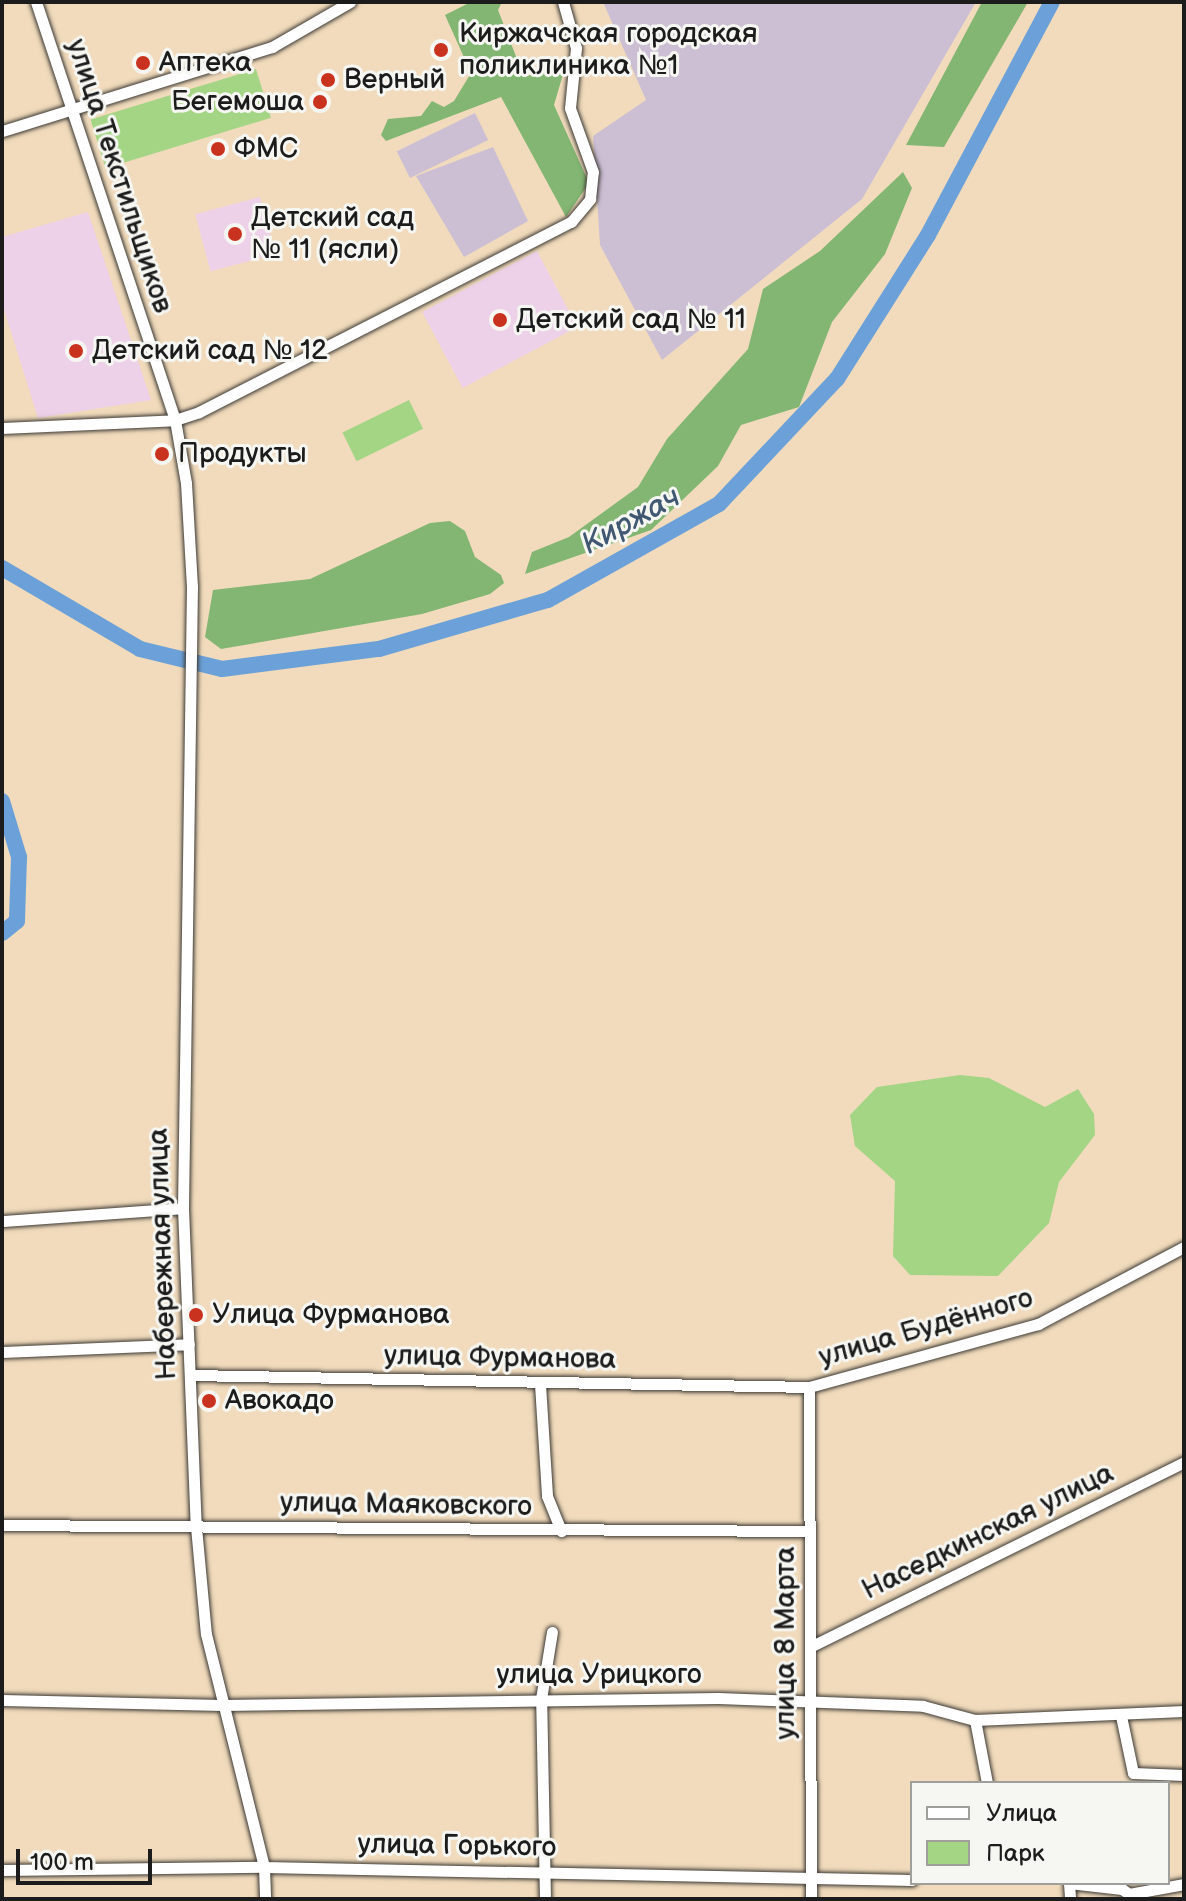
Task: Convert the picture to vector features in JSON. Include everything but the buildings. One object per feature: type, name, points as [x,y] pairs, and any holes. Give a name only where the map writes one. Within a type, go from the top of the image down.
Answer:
[{"type":"street","name":"улица Текстильщиков","points":[[36,2],[75,109],[175,420],[191,600]]},
{"type":"street","points":[[2,131],[272,47],[350,2]]},
{"type":"street","points":[[2,428],[175,420],[571,222],[590,199],[593,172],[570,108],[576,48],[563,2]]},
{"type":"street","name":"Набережная улица","points":[[191,600],[183,1208],[196,1527],[222,1705],[264,1867],[265,1899]]},
{"type":"street","points":[[2,1221],[183,1208]]},
{"type":"street","name":"улица Будённого","points":[[809,1387],[1038,1324],[1184,1247]]},
{"type":"street","points":[[2,1352],[189,1344]]},
{"type":"street","name":"улица Фурманова","points":[[191,1375],[809,1387]]},
{"type":"street","points":[[540,1384],[547,1496],[561,1531]]},
{"type":"street","name":"улица 8 Марта","points":[[809,1387],[814,1645],[810,1704],[811,1899]]},
{"type":"street","name":"Наседкинская улица","points":[[814,1645],[1184,1462]]},
{"type":"street","name":"улица Маяковского","points":[[2,1525],[810,1531]]},
{"type":"street","points":[[545,1899],[541,1699],[552,1632]]},
{"type":"street","name":"улица Урицкого","points":[[2,1700],[222,1705],[541,1699],[923,1706],[975,1720],[1184,1711]]},
{"type":"street","points":[[1121,1716],[1133,1773],[1184,1775]]},
{"type":"street","points":[[975,1720],[987,1781]]},
{"type":"street","name":"улица Горького","points":[[2,1870],[264,1867],[910,1880]]},
{"type":"street","points":[[1079,1885],[1132,1896],[1184,1884]]},
{"type":"shaded area","points":[[603,2],[976,2],[862,199],[662,360],[600,245],[593,136],[646,100]]},
{"type":"shaded area","points":[[475,113],[488,140],[410,178],[397,151]]},
{"type":"shaded area","points":[[493,147],[528,221],[464,257],[416,176]]},
{"type":"shaded area","name":"Детский сад № 11 (ясли)","points":[[260,197],[275,254],[211,271],[195,214]]},
{"type":"shaded area","name":"Детский сад № 12","points":[[88,212],[151,400],[38,418],[2,303],[2,237]]},
{"type":"shaded area","name":"Детский сад № 11","points":[[537,251],[577,327],[463,388],[422,312]]},
{"type":"green space","points":[[471,2],[502,2],[498,10],[524,77],[566,64],[554,105],[589,183],[566,217],[501,97],[386,141],[381,135],[388,119],[421,116],[432,101],[444,107],[454,101],[471,73],[445,15]]},
{"type":"green space","points":[[982,2],[1028,2],[944,147],[906,145]]},
{"type":"green space","points":[[256,69],[271,118],[105,168],[91,120]]},
{"type":"green space","points":[[903,172],[912,188],[885,254],[832,322],[799,407],[741,425],[718,466],[651,530],[525,574],[532,552],[569,537],[638,487],[667,439],[748,349],[763,289],[820,251]]},
{"type":"green space","points":[[409,400],[423,429],[357,461],[342,432]]},
{"type":"green space","points":[[450,521],[465,531],[475,557],[501,575],[504,583],[490,594],[422,614],[221,649],[205,637],[213,590],[310,579],[430,523]]},
{"type":"green space","points":[[960,1075],[989,1078],[1045,1107],[1078,1089],[1094,1114],[1095,1135],[1059,1182],[1049,1223],[998,1276],[910,1275],[893,1256],[895,1181],[855,1146],[850,1115],[877,1087]]},
{"type":"waterway","name":"Киржач","points":[[2,568],[140,649],[222,669],[379,649],[548,600],[719,504],[837,379],[928,235],[1052,2]]},
{"type":"waterway","name":"Киржач","points":[[2,801],[19,857],[17,921],[2,933]]},
{"type":"place","name":"Киржачская городская поликлиника №1","points":[[441,50]]},
{"type":"place","name":"Аптека","points":[[143,63]]},
{"type":"place","name":"Верный","points":[[328,80]]},
{"type":"place","name":"Бегемоша","points":[[320,102]]},
{"type":"place","name":"ФМС","points":[[218,149]]},
{"type":"place","name":"Детский сад № 11 (ясли)","points":[[235,234]]},
{"type":"place","name":"Детский сад № 11","points":[[500,320]]},
{"type":"place","name":"Детский сад № 12","points":[[76,351]]},
{"type":"place","name":"Продукты","points":[[162,454]]},
{"type":"place","name":"Улица Фурманова","points":[[196,1315]]},
{"type":"place","name":"Авокадо","points":[[209,1401]]}]
